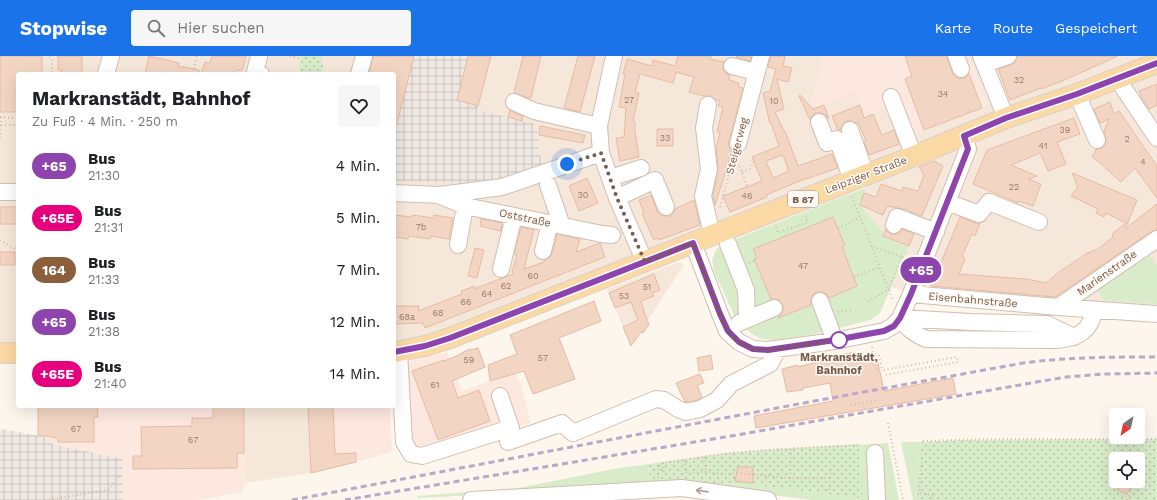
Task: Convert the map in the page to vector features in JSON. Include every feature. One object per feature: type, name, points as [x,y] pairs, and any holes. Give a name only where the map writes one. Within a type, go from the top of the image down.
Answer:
[{"type":"main road","name":"Leipziger Straße","points":[[396,351],[425,346],[450,338],[693,243],[720,240],[855,179],[1006,118],[1077,94],[1157,63]]},
{"type":"main road","points":[[0,353],[16,353]]},
{"type":"street","points":[[107,72],[111,56]]},
{"type":"street","points":[[255,72],[259,56]]},
{"type":"street","points":[[360,72],[364,56]]},
{"type":"street","points":[[614,56],[599,126],[601,153],[617,198],[645,262]]},
{"type":"street","name":"Steigerweg","points":[[738,144],[760,56]]},
{"type":"street","points":[[1006,118],[983,60],[1008,56]]},
{"type":"street","points":[[732,66],[756,72]]},
{"type":"street","points":[[1118,78],[1157,138]]},
{"type":"street","points":[[1077,94],[1097,140]]},
{"type":"street","points":[[891,97],[914,156]]},
{"type":"street","points":[[514,102],[534,111],[599,126]]},
{"type":"street","points":[[708,105],[704,128],[709,169],[703,196],[720,240],[746,290],[747,319]]},
{"type":"street","points":[[819,122],[827,143],[837,139],[855,179]]},
{"type":"street","points":[[850,130],[855,179]]},
{"type":"street","name":"Eisenbahnstraße","points":[[964,136],[968,149],[911,294],[1157,314]]},
{"type":"street","name":"Oststraße","points":[[396,193],[440,195],[502,187],[601,153]]},
{"type":"street","points":[[610,178],[641,168]]},
{"type":"street","points":[[617,198],[656,180],[666,207]]},
{"type":"street","points":[[543,251],[556,225],[548,186]]},
{"type":"street","points":[[0,192],[16,192]]},
{"type":"street","name":"Oststraße","points":[[440,195],[465,206],[612,235]]},
{"type":"street","points":[[947,202],[979,214],[989,202],[1039,222]]},
{"type":"street","points":[[458,245],[465,206]]},
{"type":"street","points":[[501,269],[514,216]]},
{"type":"street","points":[[894,225],[897,218],[936,232]]},
{"type":"street","name":"Marienstraße","points":[[1058,307],[1157,238]]},
{"type":"street","points":[[693,243],[728,331],[739,342],[753,349],[778,349],[869,335],[884,331],[894,326],[900,318],[911,294]]},
{"type":"street","points":[[820,301],[835,340]]},
{"type":"street","points":[[728,331],[742,321],[774,308]]},
{"type":"street","points":[[900,318],[964,322],[1046,324],[1074,337],[1085,330],[1090,324],[1093,318],[1094,310]]},
{"type":"street","points":[[508,442],[562,423],[573,433],[656,399],[664,400],[686,412],[700,409],[716,400],[731,384],[770,364],[778,349]]},
{"type":"street","points":[[396,351],[404,442],[412,454],[422,456],[511,428],[500,396]]},
{"type":"street","points":[[875,453],[877,500]]},
{"type":"street","points":[[471,500],[631,495],[656,489],[682,488],[735,498],[768,500]]},
{"type":"path","points":[[50,56],[52,60],[52,72]]},
{"type":"path","points":[[194,69],[197,56]]},
{"type":"path","points":[[290,56],[301,59]]},
{"type":"path","points":[[0,138],[1,118],[16,118]]},
{"type":"path","points":[[0,125],[16,125]]},
{"type":"path","name":"Steigerweg","points":[[718,213],[738,144]]},
{"type":"path","points":[[733,161],[740,166],[747,186]]},
{"type":"path","points":[[742,172],[750,169],[754,161]]},
{"type":"path","points":[[855,179],[860,217],[900,318]]},
{"type":"path","points":[[776,228],[778,233],[808,222],[806,216]]},
{"type":"path","points":[[838,228],[860,217]]},
{"type":"path","points":[[792,228],[794,233]]},
{"type":"path","points":[[0,240],[16,250]]},
{"type":"path","points":[[871,246],[912,260]]},
{"type":"path","points":[[868,301],[888,290],[902,257]]},
{"type":"path","points":[[854,277],[879,266]]},
{"type":"path","points":[[869,335],[877,372]]},
{"type":"path","points":[[873,353],[879,356],[882,369],[884,370],[957,357],[958,362],[885,375]]},
{"type":"path","points":[[851,405],[879,400]]},
{"type":"path","points":[[888,423],[903,500]]},
{"type":"path","points":[[923,442],[978,439],[1157,439]]},
{"type":"path","points":[[656,489],[660,465],[663,463],[728,453],[860,444]]},
{"type":"path","points":[[790,482],[791,448]]},
{"type":"path","points":[[704,457],[706,472]]},
{"type":"path","points":[[922,458],[919,492],[933,495],[932,500]]},
{"type":"path","points":[[684,460],[686,473],[737,473],[790,478],[830,478]]},
{"type":"path","points":[[663,463],[664,475]]},
{"type":"path","points":[[829,490],[831,468]]},
{"type":"path","points":[[45,500],[108,490],[120,475]]},
{"type":"path","points":[[1127,500],[1130,494]]},
{"type":"shaded area","points":[[0,56],[1157,56],[1157,322],[929,301],[892,287],[909,247],[883,236],[884,234],[860,205],[866,188],[861,178],[449,329],[420,338],[396,342],[396,72],[16,72],[16,345],[0,345]]},
{"type":"shaded area","points":[[372,56],[491,56],[477,110],[534,124],[539,135],[538,152],[544,166],[499,179],[460,183],[396,181],[396,72],[368,72]]},
{"type":"shaded area","points":[[823,56],[969,56],[987,102],[982,108],[908,138],[895,105],[864,118],[855,92],[813,109],[810,108]]},
{"type":"shaded area","points":[[679,262],[684,265],[631,346],[607,289]]},
{"type":"shaded area","points":[[447,352],[462,391],[515,372],[522,387],[531,423],[412,465],[407,371],[408,364],[411,361]]},
{"type":"shaded area","points":[[46,408],[244,408],[246,483],[242,492],[199,500],[123,500],[122,458],[52,444],[47,437]]},
{"type":"shaded area","points":[[244,408],[308,408],[311,473],[246,483]]},
{"type":"shaded area","points":[[309,408],[390,408],[392,452],[311,473]]},
{"type":"shaded area","points":[[0,429],[47,437],[52,444],[122,458],[123,500],[0,500]]},
{"type":"green space","points":[[301,56],[321,56],[323,65],[321,72],[301,72],[299,68]]},
{"type":"green space","points":[[866,188],[860,205],[884,234],[883,236],[909,247],[880,313],[870,320],[816,334],[773,340],[762,339],[752,334],[734,315],[714,271],[712,260],[717,248],[721,245]]},
{"type":"green space","points":[[1150,255],[1157,265],[1157,304],[1104,300],[1097,291]]},
{"type":"green space","points":[[1109,439],[1109,444],[1145,444],[1145,439],[1157,439],[1157,500],[916,500],[921,442],[960,440]]},
{"type":"green space","points":[[901,442],[921,442],[916,500],[913,500]]},
{"type":"green space","points":[[888,443],[899,500],[812,500],[682,484],[758,485],[861,499],[860,445]]},
{"type":"green space","points":[[860,444],[862,499],[758,485],[682,484],[651,486],[649,464],[728,453]]},
{"type":"green space","points":[[649,464],[651,486],[418,498],[417,496],[518,488],[619,468]]},
{"type":"building","points":[[0,56],[42,56],[42,72],[16,72],[16,112],[0,112]]},
{"type":"building","points":[[58,56],[82,56],[82,72],[62,72],[61,70],[58,70]]},
{"type":"building","points":[[149,56],[179,63],[178,66],[199,70],[199,72],[145,72]]},
{"type":"building","points":[[212,56],[246,56],[242,71],[202,72],[205,62],[210,63]]},
{"type":"building","points":[[373,56],[414,56],[397,123],[396,72],[369,72]]},
{"type":"building","points":[[468,56],[491,56],[478,106],[457,100]]},
{"type":"building","points":[[523,56],[541,56],[531,98],[514,93]]},
{"type":"building","points":[[578,56],[595,56],[580,112],[564,108]]},
{"type":"building","points":[[678,56],[711,56],[710,59],[724,62],[723,69],[730,75],[729,80],[739,83],[738,87],[743,88],[729,142],[729,147],[732,151],[715,205],[713,196],[718,168],[716,148],[720,133],[717,132],[723,107],[718,106],[720,101],[710,96],[689,92],[694,77],[676,72],[673,83],[640,74],[635,92],[639,93],[633,121],[635,122],[639,157],[620,161],[616,138],[624,137],[626,108],[619,107],[625,74],[623,74],[627,59],[652,66],[653,60],[675,66]]},
{"type":"building","points":[[751,56],[750,61],[736,57]]},
{"type":"building","points":[[771,56],[785,56],[783,66],[792,68],[788,82],[777,79],[784,109],[775,112],[785,131],[798,166],[832,154],[838,168],[797,182],[766,195],[767,197],[730,212],[723,196],[762,181],[752,157],[779,146],[771,123],[770,124],[763,93],[770,91],[776,69],[768,67]],"holes":[[[783,155],[789,171],[773,178],[766,161]]]},
{"type":"building","points":[[905,56],[947,56],[955,77],[964,78],[969,74],[982,108],[924,130],[905,79],[912,76]]},
{"type":"building","points":[[1017,56],[1118,56],[1062,81],[1010,100],[998,69],[1011,65],[1015,62]]},
{"type":"building","points":[[1157,84],[1157,105],[1149,109],[1139,91]]},
{"type":"building","points":[[800,95],[813,109],[824,105],[829,119],[825,114],[815,113],[810,120],[799,96]]},
{"type":"building","points":[[1110,102],[1114,114],[1119,111],[1157,166],[1157,198],[1135,168],[1121,182],[1092,156],[1096,149],[1101,149],[1105,145],[1106,141],[1104,132],[1109,119],[1100,123],[1094,109]]},
{"type":"building","points":[[860,105],[864,118],[873,114],[882,135],[894,130],[899,144],[869,155],[864,142],[866,141],[858,122],[846,121],[841,129],[838,130],[832,116]]},
{"type":"building","points":[[510,110],[523,117],[522,121],[508,117]]},
{"type":"building","points":[[1074,118],[1080,134],[1057,142],[1066,164],[1048,171],[1040,153],[1011,165],[1037,176],[1028,179],[1041,184],[1033,206],[1019,201],[1018,203],[973,184],[987,150]]},
{"type":"building","points":[[540,126],[585,135],[583,143],[539,135]]},
{"type":"building","points":[[657,129],[673,129],[673,146],[657,146]]},
{"type":"building","points":[[934,161],[943,166],[922,216],[909,210],[887,206],[883,215],[860,205],[864,193],[876,197],[881,184],[902,191],[903,187],[918,191],[924,175],[919,167]]},
{"type":"building","points":[[1072,173],[1137,200],[1125,229],[1157,204],[1157,230],[1152,231],[1055,297],[931,286],[960,217],[980,223],[975,236],[972,234],[962,256],[965,258],[959,274],[1026,279],[1046,283],[1059,272],[1089,252],[1088,254],[1093,250],[1097,250],[1113,237],[1112,234],[1126,223],[1106,213],[1104,217],[1096,213],[1098,209],[1071,196],[1078,187]]},
{"type":"building","points":[[587,178],[598,203],[579,211],[569,186]]},
{"type":"building","points":[[651,195],[657,211],[661,215],[665,216],[670,216],[675,209],[694,200],[700,225],[659,240],[658,238],[654,240],[642,214],[644,213],[639,200]]},
{"type":"building","points":[[0,207],[16,207],[16,224],[0,224]]},
{"type":"building","points":[[396,215],[412,217],[412,215],[434,218],[434,215],[453,218],[449,239],[431,236],[430,239],[409,236],[408,239],[396,237]]},
{"type":"building","points":[[833,217],[845,246],[842,247],[857,286],[829,298],[822,292],[816,292],[811,299],[811,305],[778,318],[783,310],[783,305],[779,300],[771,299],[754,259],[757,258],[753,249]]},
{"type":"building","points":[[481,219],[502,223],[501,231],[480,226]]},
{"type":"building","points":[[521,227],[534,230],[524,269],[544,262],[544,260],[550,257],[557,234],[580,239],[576,252],[600,243],[605,257],[425,328],[423,323],[396,324],[396,306],[419,306],[418,311],[462,294],[461,291],[475,286],[474,289],[513,274],[512,272],[517,255],[514,254]]},
{"type":"building","points":[[886,229],[891,234],[900,233],[902,229],[914,234],[909,246],[883,236]]},
{"type":"building","points":[[475,248],[484,250],[477,278],[468,276]]},
{"type":"building","points":[[0,252],[15,252],[15,265],[0,265]]},
{"type":"building","points":[[654,274],[660,290],[652,293],[654,296],[641,301],[649,324],[631,346],[623,327],[638,320],[631,302],[615,308],[609,293]]},
{"type":"building","points":[[594,301],[601,321],[559,338],[575,379],[533,394],[524,371],[490,381],[488,365],[517,354],[510,335]]},
{"type":"building","points":[[478,348],[485,367],[452,381],[458,398],[479,390],[490,421],[438,440],[412,371],[444,361],[470,349]]},
{"type":"building","points":[[855,352],[856,362],[877,358],[884,391],[953,378],[956,394],[756,428],[754,416],[833,401],[830,383],[803,388],[803,390],[787,392],[782,369],[798,365],[798,367],[817,362],[816,360]]},
{"type":"building","points":[[711,355],[713,369],[699,371],[697,358]]},
{"type":"building","points":[[700,374],[704,383],[697,385],[702,397],[697,400],[685,402],[676,383]]},
{"type":"building","points":[[38,408],[97,408],[98,417],[94,417],[94,442],[58,442],[58,438],[38,435]]},
{"type":"building","points":[[213,408],[244,408],[244,453],[237,453],[237,468],[133,469],[133,456],[142,456],[141,427],[192,426],[192,418],[213,418]]},
{"type":"building","points":[[308,408],[333,408],[335,454],[356,453],[356,462],[311,473]]},
{"type":"building","points":[[738,466],[753,467],[753,483],[735,481]]},
{"type":"building","points":[[1118,488],[1131,488],[1126,495]]},
{"type":"railway","points":[[292,500],[1023,363],[1073,358],[1157,357]]},
{"type":"railway","points":[[345,500],[731,436],[1066,377],[1105,374],[1157,373]]},
{"type":"bus line","name":"+65","points":[[396,352],[425,346],[450,338],[693,243],[728,331],[739,342],[753,349],[768,350],[869,335],[884,331],[894,326],[900,318],[911,294],[968,149],[964,136],[1006,118],[1077,94],[1157,63]]},
{"type":"place","name":"Markranstädt, Bahnhof","points":[[839,340]]},
{"type":"route","points":[[567,164],[601,153],[617,198],[645,262],[693,243],[724,323],[728,331],[739,342],[753,349],[768,350],[839,340]]}]
